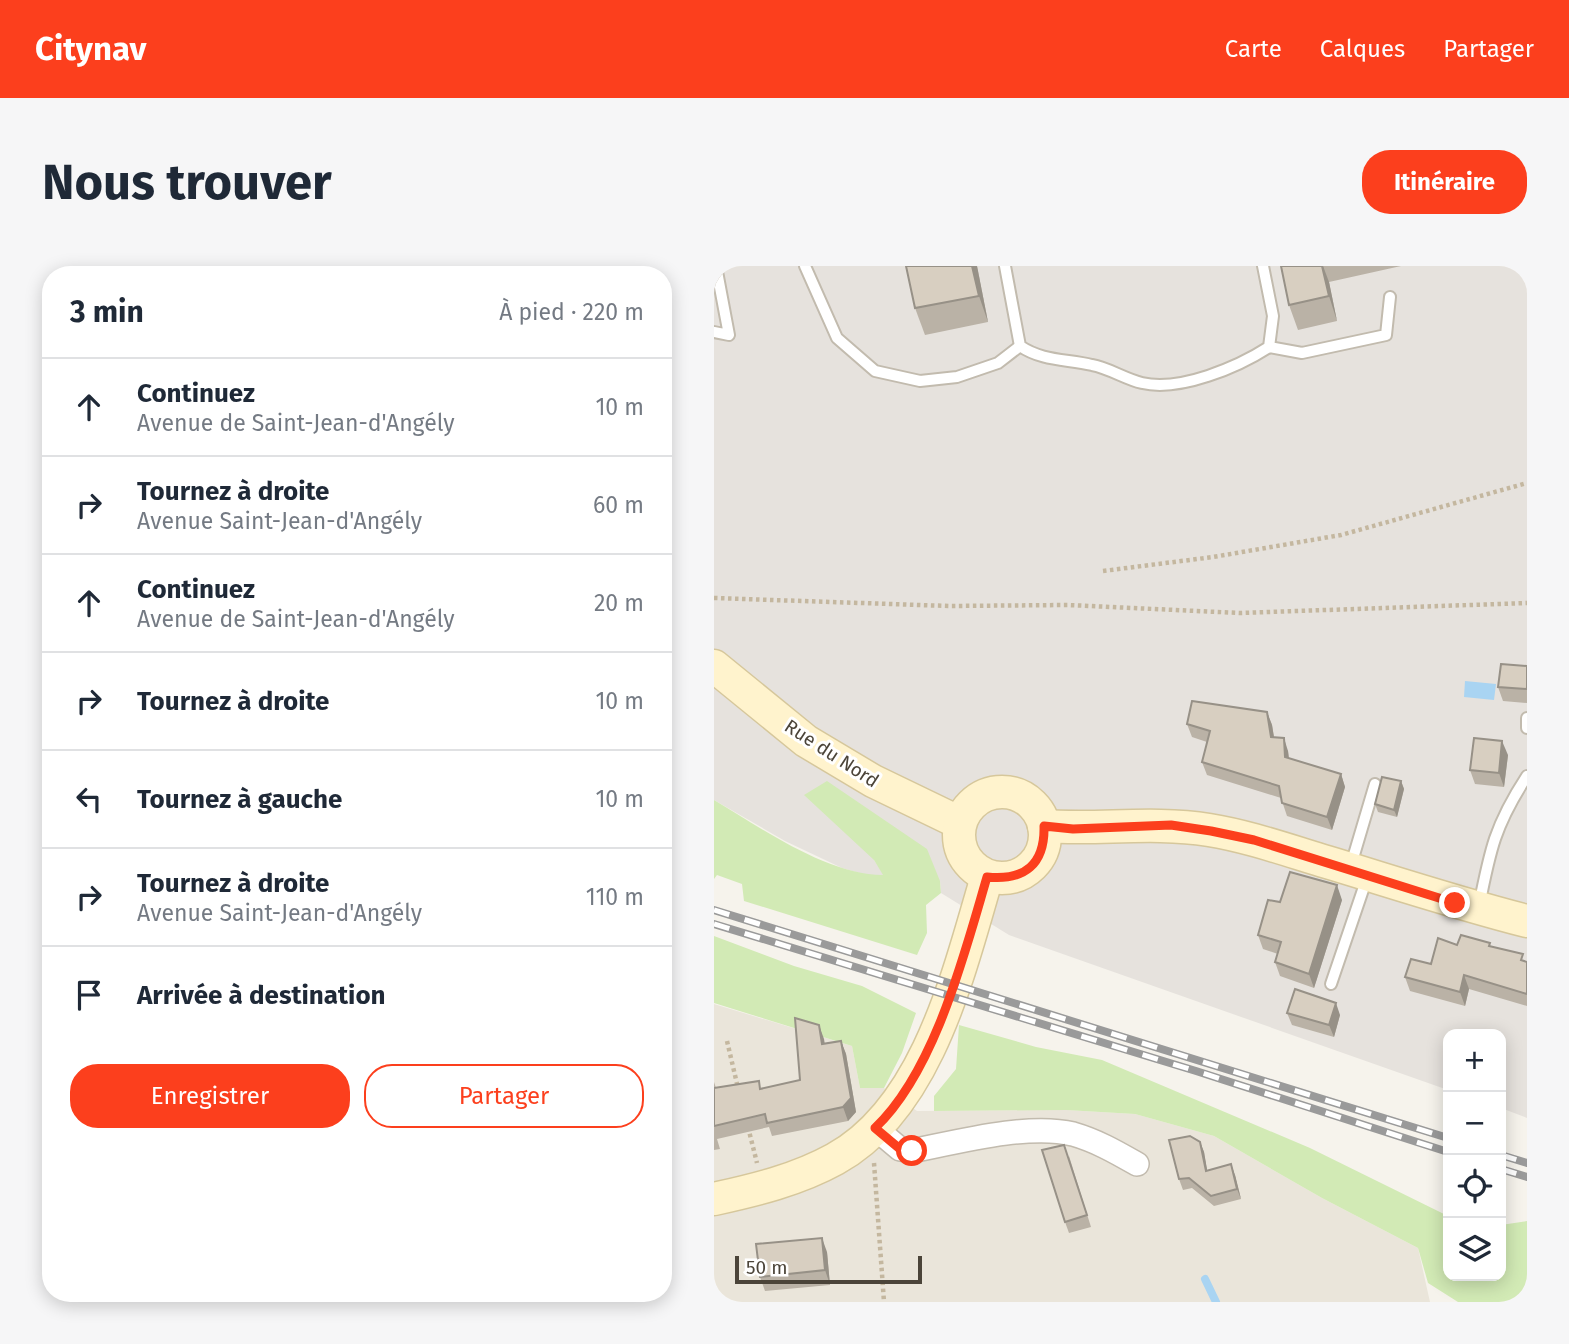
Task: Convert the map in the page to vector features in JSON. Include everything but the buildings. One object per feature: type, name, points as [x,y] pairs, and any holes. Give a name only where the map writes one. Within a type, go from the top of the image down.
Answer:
[{"type":"main road","name":"Rue du Nord","points":[[714,666],[806,741],[873,781],[960,823]]},
{"type":"main road","points":[[995,793],[1011,793],[1026,800],[1037,811],[1044,826],[1044,844],[1037,861],[1023,873],[1006,879],[987,877],[973,868],[963,855],[959,839],[960,823],[967,809],[979,798],[995,793]]},
{"type":"main road","points":[[1044,826],[1073,829],[1171,825],[1254,840],[1527,922]]},
{"type":"main road","points":[[714,1199],[763,1187],[836,1158],[869,1134],[911,1083],[939,1020],[967,944],[987,877]]},
{"type":"street","points":[[869,1134],[900,1149],[912,1151],[996,1134],[1071,1134],[1102,1144],[1137,1164]]},
{"type":"lane","points":[[714,332],[729,335],[716,266]]},
{"type":"lane","points":[[805,266],[837,338],[874,371],[920,381],[957,377],[999,363],[1020,346]]},
{"type":"lane","points":[[1005,266],[1020,346],[1035,356],[1094,365],[1146,384],[1192,381],[1244,363],[1269,347],[1302,352],[1386,335],[1390,297]]},
{"type":"lane","points":[[1263,266],[1273,316],[1269,347]]},
{"type":"lane","points":[[1527,718],[1527,728]]},
{"type":"lane","points":[[1478,909],[1493,839],[1506,808],[1527,776]]},
{"type":"lane","points":[[1331,984],[1359,872],[1375,784]]},
{"type":"path","points":[[1103,571],[1213,557],[1341,535],[1527,483]]},
{"type":"path","points":[[714,598],[949,606],[1068,605],[1240,613],[1527,603]]},
{"type":"path","points":[[727,1041],[740,1094]]},
{"type":"path","points":[[747,1121],[763,1187]]},
{"type":"path","points":[[869,1134],[875,1168],[884,1302]]},
{"type":"shaded area","points":[[714,266],[1527,266],[1527,1118],[1506,1110],[1506,1029],[1443,1029],[1443,1088],[1009,935],[941,893],[940,881],[874,860],[884,875],[866,875],[842,868],[785,841],[714,800]]},
{"type":"shaded area","points":[[714,1004],[852,1046],[860,1088],[884,1088],[917,1111],[1066,1110],[1135,1114],[1214,1136],[1322,1198],[1418,1248],[1430,1302],[714,1302]]},
{"type":"green space","points":[[827,781],[927,849],[940,881],[941,893],[926,905],[927,933],[917,955],[744,901],[742,884],[717,875],[714,879],[714,800],[817,859],[862,873],[883,875],[874,860],[804,795]]},
{"type":"green space","points":[[714,936],[794,966],[862,986],[916,1013],[902,1053],[884,1088],[860,1088],[852,1046],[714,1003]]},
{"type":"green space","points":[[959,1025],[1036,1047],[1102,1060],[1310,1148],[1443,1214],[1443,1281],[1506,1281],[1506,1224],[1527,1221],[1527,1302],[1458,1302],[1428,1283],[1418,1248],[1322,1198],[1214,1136],[1135,1114],[1066,1110],[934,1111],[934,1096],[956,1069]]},
{"type":"water","points":[[1465,681],[1496,684],[1494,700],[1464,697]]},
{"type":"waterway","points":[[1205,1279],[1216,1302]]},
{"type":"railway","points":[[714,910],[1443,1136]]},
{"type":"railway","points":[[714,924],[1196,1071],[1443,1150]]},
{"type":"railway","points":[[1506,1157],[1527,1163]]},
{"type":"railway","points":[[1506,1171],[1527,1177]]},
{"type":"route","points":[[912,1151],[900,1149],[887,1141],[875,1128],[886,1118],[911,1083],[928,1050],[967,944],[987,877],[1006,879],[1023,873],[1037,861],[1044,844],[1044,826],[1087,829],[1171,825],[1211,831],[1254,840],[1455,903]]}]
